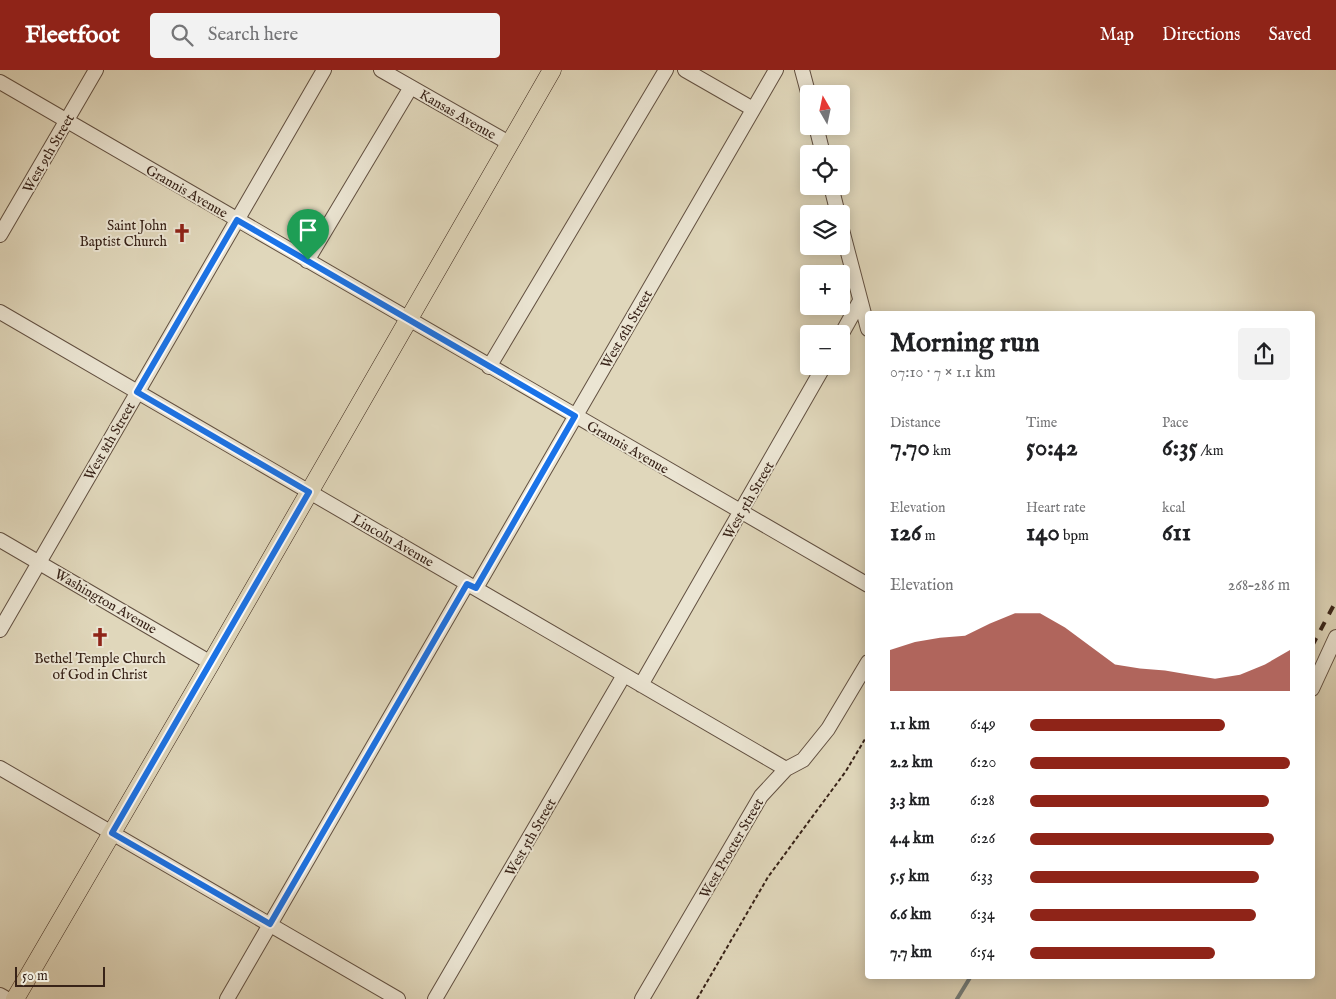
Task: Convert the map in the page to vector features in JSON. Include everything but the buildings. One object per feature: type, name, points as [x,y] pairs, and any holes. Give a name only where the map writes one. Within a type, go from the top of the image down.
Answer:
[{"type":"main road","points":[[15,999],[211,663],[407,319],[552,70]]},
{"type":"street","name":"West 9th Street","points":[[0,235],[96,70]]},
{"type":"street","name":"West 8th Street","points":[[0,630],[324,70]]},
{"type":"street","name":"Kansas Avenue","points":[[381,70],[509,144]]},
{"type":"street","points":[[489,367],[666,70]]},
{"type":"street","points":[[685,70],[753,109]]},
{"type":"street","name":"West 6th Street","points":[[226,999],[471,586],[575,416],[776,70]]},
{"type":"street","points":[[802,70],[806,85]]},
{"type":"street","name":"Grannis Avenue","points":[[0,82],[865,583]]},
{"type":"street","points":[[308,260],[411,87]]},
{"type":"street","points":[[848,255],[865,318]]},
{"type":"street","points":[[847,325],[860,301]]},
{"type":"street","name":"Lincoln Avenue","points":[[0,312],[786,769]]},
{"type":"street","name":"West 5th Street","points":[[641,685],[819,375]]},
{"type":"street","name":"Washington Avenue","points":[[0,540],[211,663]]},
{"type":"street","points":[[1315,682],[1336,637]]},
{"type":"street","name":"West Procter Street","points":[[642,999],[761,796],[786,769],[804,760],[828,729],[865,667]]},
{"type":"street","name":"West 5th Street","points":[[435,999],[624,675]]},
{"type":"street","points":[[0,768],[398,999]]},
{"type":"street","points":[[0,995],[8,999]]},
{"type":"path","points":[[697,999],[768,877],[846,771],[865,739]]},
{"type":"waterway","points":[[957,999],[969,979]]},
{"type":"railway","points":[[1315,640],[1336,601]]},
{"type":"place","name":"Saint John Baptist Church","points":[[182,233]]},
{"type":"place","name":"Bethel Temple Church of God in Christ","points":[[100,637]]},
{"type":"route","points":[[237,220],[308,260],[575,416],[476,588],[467,584],[270,924],[112,833],[309,492],[137,392],[237,220]]}]
